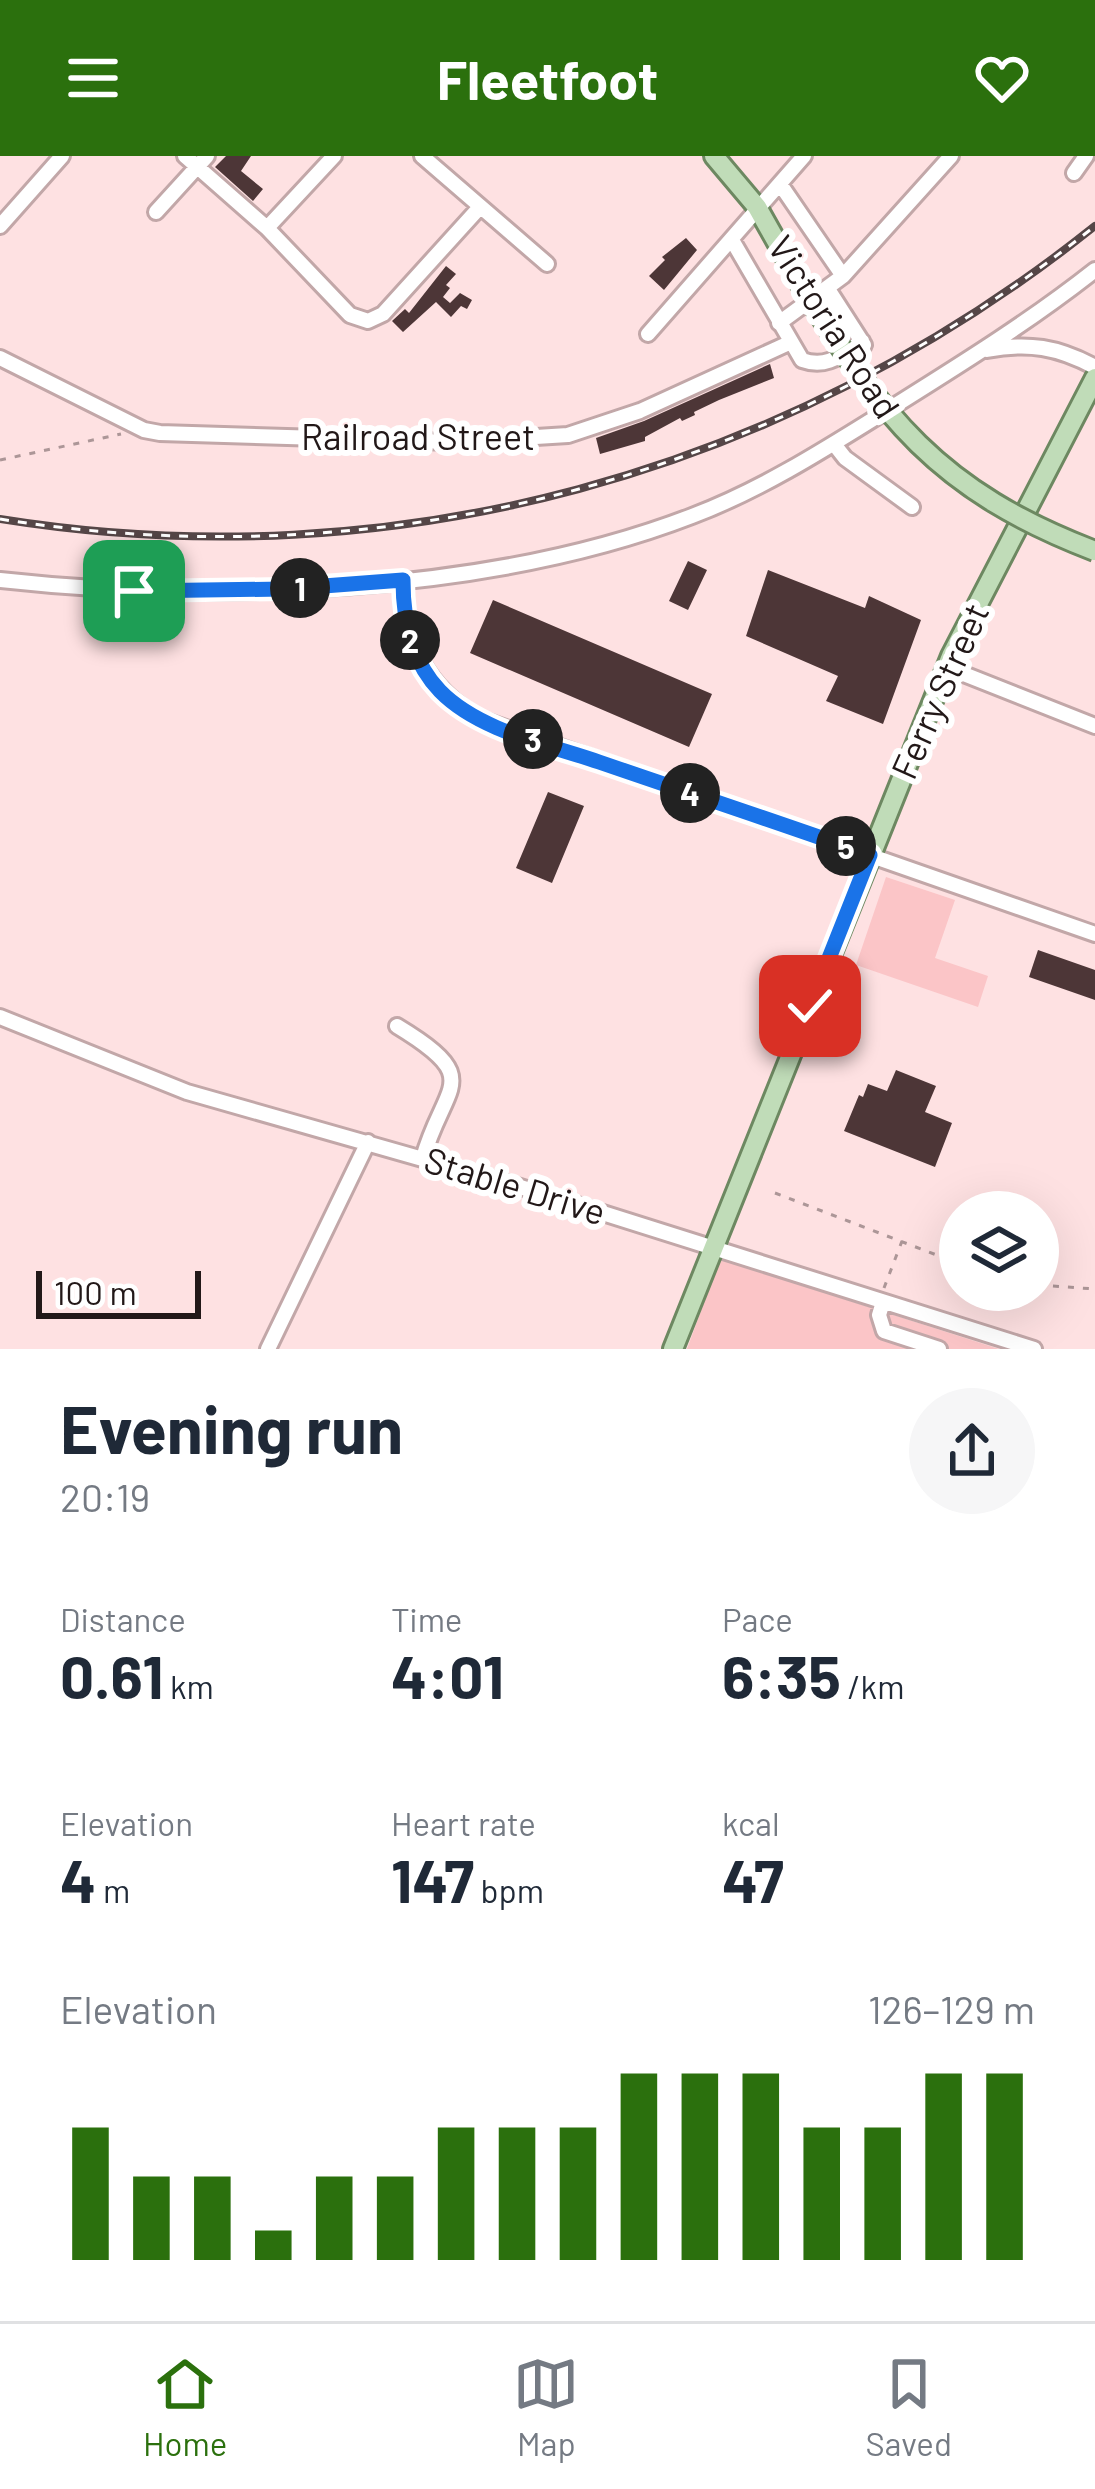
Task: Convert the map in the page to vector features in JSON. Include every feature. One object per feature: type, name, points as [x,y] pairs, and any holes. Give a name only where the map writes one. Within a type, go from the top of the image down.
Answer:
[{"type":"main road","name":"Victoria Road","points":[[714,156],[757,207],[854,369],[924,452],[1008,512],[1095,551]]},
{"type":"main road","name":"Ferry Street","points":[[673,1349],[946,667],[1095,378]]},
{"type":"street","points":[[0,226],[62,156]]},
{"type":"street","points":[[267,228],[334,156]]},
{"type":"street","points":[[422,156],[547,265]]},
{"type":"street","points":[[648,334],[804,156]]},
{"type":"street","points":[[779,323],[843,276],[951,156]]},
{"type":"street","points":[[1074,173],[1086,156]]},
{"type":"street","points":[[156,212],[196,159],[350,316],[368,322],[382,314],[480,207]]},
{"type":"street","points":[[780,184],[843,276]]},
{"type":"street","points":[[732,240],[789,343],[802,359],[816,364],[864,344],[828,289]]},
{"type":"street","points":[[0,580],[188,592],[403,580],[529,560],[655,529],[730,501],[834,444],[982,350],[1095,270]]},
{"type":"street","name":"Railroad Street","points":[[0,358],[144,430],[192,437],[453,442],[568,435],[624,418],[789,343]]},
{"type":"street","points":[[982,350],[1034,345],[1073,355],[1095,367]]},
{"type":"street","points":[[834,444],[845,458],[912,507]]},
{"type":"street","points":[[403,580],[409,638],[428,677],[456,705],[480,719],[1095,934]]},
{"type":"street","points":[[946,667],[1095,726]]},
{"type":"street","name":"Stable Drive","points":[[0,1017],[187,1092],[423,1158],[1034,1349]]},
{"type":"street","points":[[397,1026],[444,1060],[452,1078],[450,1098],[431,1127],[423,1158]]},
{"type":"street","points":[[268,1349],[368,1142]]},
{"type":"street","points":[[881,1301],[884,1331],[941,1349],[957,1339],[961,1326]]},
{"type":"path","points":[[0,460],[144,430]]},
{"type":"path","points":[[775,1193],[939,1256]]},
{"type":"path","points":[[881,1301],[902,1241]]},
{"type":"path","points":[[1059,1286],[1095,1289]]},
{"type":"shaded area","points":[[886,877],[955,900],[935,958],[988,976],[978,1007],[856,965]]},
{"type":"shaded area","points":[[720,1259],[999,1349],[687,1349]]},
{"type":"building","points":[[226,156],[251,156],[241,171],[263,189],[253,201],[215,167]]},
{"type":"building","points":[[686,238],[697,250],[664,290],[649,276],[665,260],[662,257]]},
{"type":"building","points":[[446,266],[456,274],[443,297],[450,303],[460,293],[472,300],[467,309],[461,306],[451,317],[436,302],[403,332],[392,321],[405,309],[409,313]]},
{"type":"building","points":[[770,364],[774,378],[680,418],[645,441],[600,454],[596,438]]},
{"type":"building","points":[[688,561],[707,570],[688,610],[669,601]]},
{"type":"building","points":[[768,570],[865,608],[869,596],[921,620],[883,724],[826,701],[838,676],[746,636]]},
{"type":"building","points":[[493,600],[712,694],[689,747],[470,653]]},
{"type":"building","points":[[548,792],[584,806],[552,883],[516,868]]},
{"type":"building","points":[[1038,950],[1095,970],[1095,1000],[1029,977]]},
{"type":"building","points":[[896,1070],[936,1086],[925,1112],[952,1123],[935,1167],[844,1131],[868,1084],[887,1091]]},
{"type":"railway","points":[[0,519],[147,535],[294,535],[438,519],[579,489],[716,444],[848,385],[975,312],[1095,226]]},
{"type":"route","points":[[134,591],[284,589],[403,580],[409,638],[428,677],[456,705],[542,742],[870,855],[810,1006]]}]
